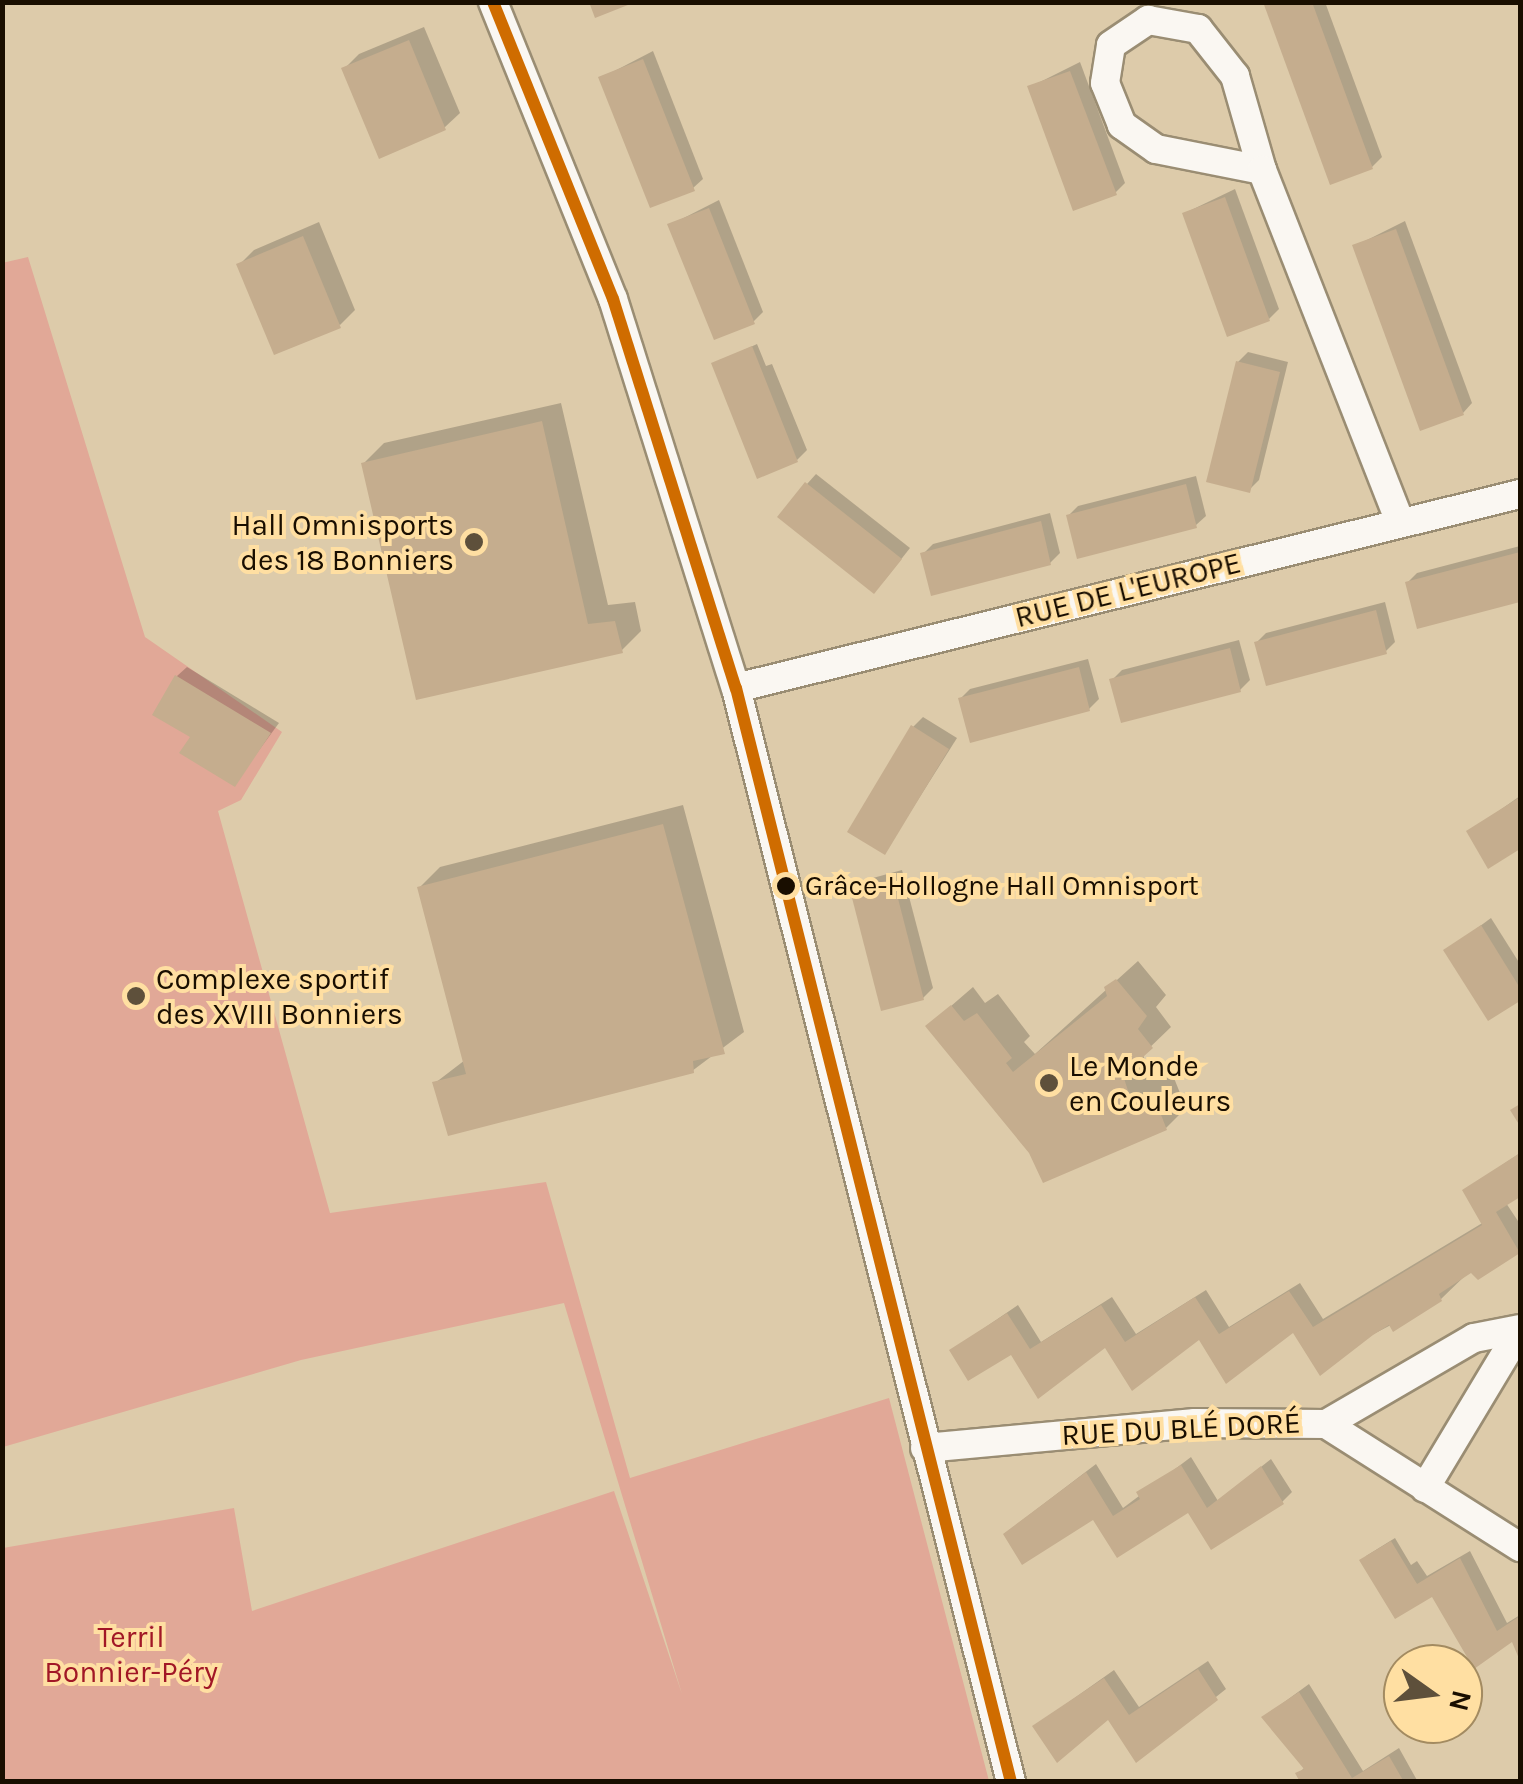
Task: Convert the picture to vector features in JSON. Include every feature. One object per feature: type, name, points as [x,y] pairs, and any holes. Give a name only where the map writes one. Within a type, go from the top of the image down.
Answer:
[{"type":"street","points":[[493,2],[614,299],[736,688],[1012,1782]]},
{"type":"street","points":[[1262,170],[1156,149],[1122,125],[1105,84],[1111,44],[1148,20],[1198,29],[1234,76],[1262,170],[1400,522]]},
{"type":"street","name":"RUE DE L'EUROPE","points":[[736,688],[1520,494]]},
{"type":"street","points":[[1326,1424],[1474,1338],[1520,1330]]},
{"type":"street","points":[[1425,1488],[1520,1330]]},
{"type":"street","name":"RUE DU BLÉ DORÉ","points":[[925,1448],[1194,1423],[1326,1424],[1520,1546]]},
{"type":"green space","name":"Complexe sportif des XVIII Bonniers","points":[[28,257],[145,637],[282,732],[241,800],[218,811],[330,1213],[546,1182],[630,1478],[889,1398],[989,1781],[3,1781],[3,1548],[234,1508],[252,1611],[614,1491],[682,1694],[564,1303],[301,1360],[3,1447],[2,263]]},
{"type":"building","points":[[589,2],[633,2],[633,3],[595,18]]},
{"type":"building","points":[[1263,2],[1312,2],[1373,169],[1330,185]]},
{"type":"building","points":[[409,40],[446,130],[379,159],[341,68]]},
{"type":"building","points":[[643,59],[695,191],[650,208],[598,77]]},
{"type":"building","points":[[1070,71],[1117,195],[1073,211],[1027,86]]},
{"type":"building","points":[[1225,197],[1270,321],[1227,337],[1182,213]]},
{"type":"building","points":[[709,208],[755,324],[714,340],[667,224]]},
{"type":"building","points":[[1396,229],[1464,415],[1420,431],[1352,245]]},
{"type":"building","points":[[303,236],[341,328],[274,355],[236,264]]},
{"type":"building","points":[[752,346],[798,462],[757,479],[711,363]]},
{"type":"building","points":[[1236,361],[1280,372],[1250,493],[1206,482]]},
{"type":"building","name":"Hall Omnisports des 18 Bonniers","points":[[542,421],[588,624],[615,621],[623,653],[416,700],[361,463]]},
{"type":"building","points":[[805,482],[902,559],[874,594],[777,517]]},
{"type":"building","points":[[1186,484],[1197,528],[1077,559],[1066,515]]},
{"type":"building","points":[[1041,521],[1051,565],[931,596],[920,553]]},
{"type":"building","points":[[1520,552],[1520,602],[1417,629],[1405,582]]},
{"type":"building","points":[[1376,610],[1387,654],[1266,686],[1254,642]]},
{"type":"building","points":[[1230,648],[1241,692],[1121,723],[1109,679]]},
{"type":"building","points":[[1079,667],[1090,711],[970,743],[958,698]]},
{"type":"building","points":[[175,675],[271,733],[235,787],[179,753],[190,737],[152,715]]},
{"type":"building","points":[[911,725],[949,749],[885,855],[847,832]]},
{"type":"building","points":[[1520,797],[1520,849],[1488,869],[1466,831]]},
{"type":"building","points":[[663,824],[725,1054],[693,1061],[694,1073],[448,1136],[432,1082],[466,1074],[417,887]]},
{"type":"building","points":[[893,879],[924,1000],[881,1011],[850,890]]},
{"type":"building","points":[[1481,925],[1520,988],[1520,1001],[1488,1021],[1443,950]]},
{"type":"building","name":"Le Monde en Couleurs","points":[[1116,979],[1147,1016],[1138,1029],[1153,1048],[1123,1075],[1130,1097],[1152,1092],[1167,1130],[1043,1183],[1029,1153],[925,1026],[951,1005],[964,1021],[977,1013],[1012,1058],[1006,1063],[1013,1072],[1107,996],[1104,987]]},
{"type":"building","points":[[1520,1104],[1520,1126],[1510,1110]]},
{"type":"building","points":[[1520,1153],[1520,1197],[1496,1212],[1520,1253],[1478,1280],[1471,1273],[1439,1294],[1442,1301],[1393,1332],[1389,1325],[1320,1376],[1293,1333],[1226,1384],[1199,1340],[1132,1391],[1105,1348],[1038,1399],[1011,1355],[968,1381],[949,1350],[1007,1313],[1030,1349],[1101,1305],[1125,1342],[1195,1297],[1219,1334],[1289,1291],[1313,1327],[1482,1225],[1462,1190]]},
{"type":"building","points":[[1181,1465],[1207,1508],[1261,1466],[1284,1504],[1211,1550],[1188,1513],[1117,1558],[1093,1520],[1022,1565],[1003,1534],[1086,1472],[1113,1516],[1140,1499],[1136,1492]]},
{"type":"building","points":[[1391,1541],[1417,1584],[1460,1558],[1497,1631],[1520,1616],[1520,1661],[1512,1642],[1483,1663],[1483,1644],[1459,1644],[1432,1597],[1395,1619],[1359,1560]]},
{"type":"building","points":[[1198,1669],[1218,1700],[1136,1763],[1108,1720],[1057,1763],[1032,1726],[1104,1678],[1129,1715]]},
{"type":"building","points":[[1299,1692],[1352,1778],[1389,1756],[1404,1782],[1300,1782],[1295,1773],[1304,1769],[1261,1717]]},
{"type":"transit line","points":[[493,2],[613,299],[736,688],[1011,1782]]},
{"type":"place","name":"Hall Omnisports des 18 Bonniers","points":[[474,542]]},
{"type":"place","name":"Grâce-Hollogne Hall Omnisport","points":[[786,886]]},
{"type":"place","name":"Complexe sportif des XVIII Bonniers","points":[[136,996]]},
{"type":"place","name":"Le Monde en Couleurs","points":[[1049,1083]]},
{"type":"park label","name":"Terril Bonnier-Péry","points":[[131,1654]]}]
